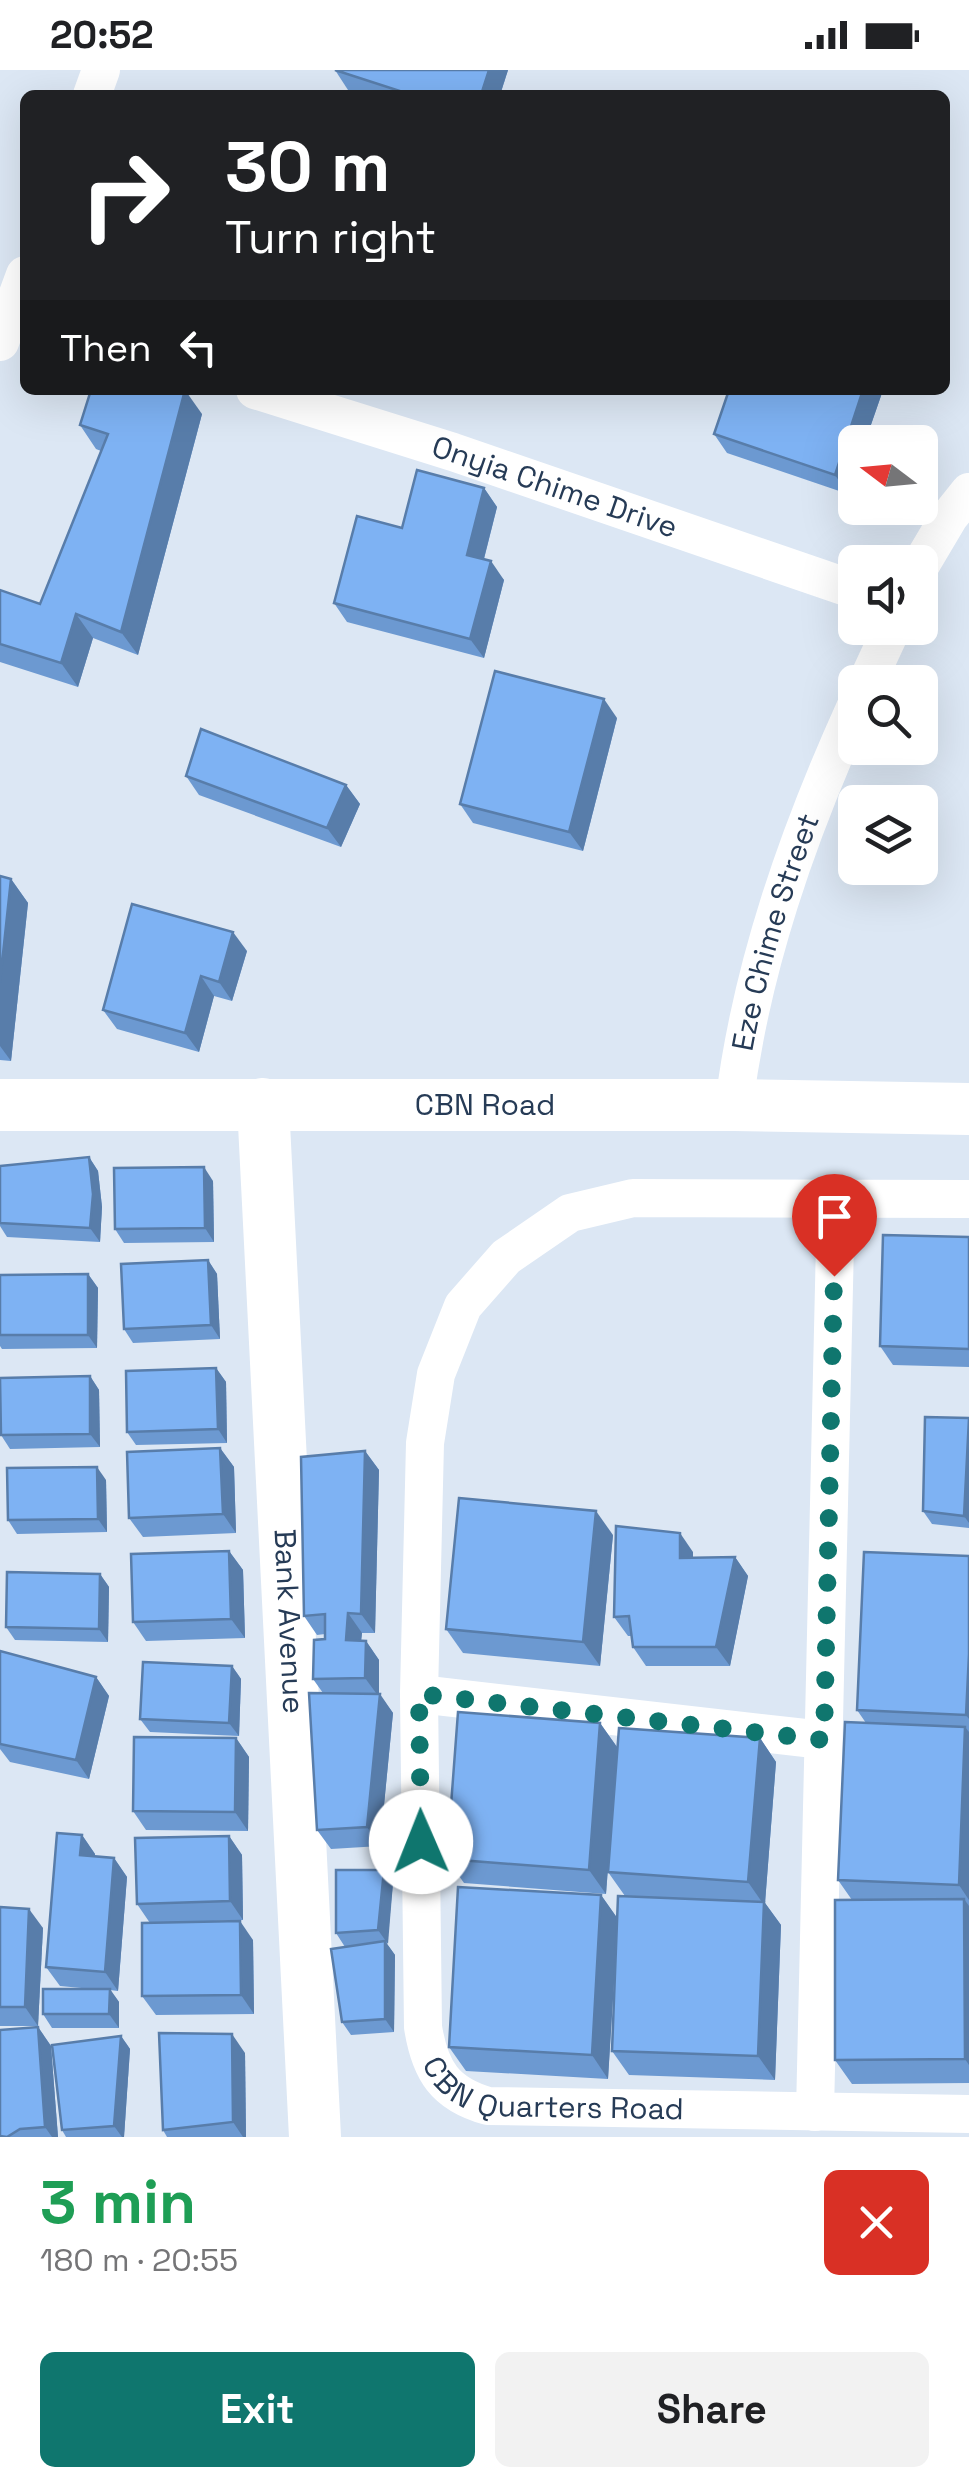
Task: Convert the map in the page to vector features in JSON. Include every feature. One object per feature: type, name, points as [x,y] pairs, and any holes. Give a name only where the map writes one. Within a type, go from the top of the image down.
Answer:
[{"type":"main road","name":"Bank Avenue","points":[[263,1104],[314,2137]]},
{"type":"main road","name":"CBN Road","points":[[0,1105],[969,1108]]},
{"type":"street","name":"Onyia Chime Drive","points":[[271,395],[452,452],[838,584]]},
{"type":"street","points":[[932,545],[969,492]]},
{"type":"street","name":"Eze Chime Street","points":[[734,1105],[742,1038],[790,870],[838,747]]},
{"type":"street","name":"CBN Quarters Road","points":[[969,1199],[633,1198],[570,1214],[506,1257],[464,1306],[436,1374],[426,1443],[419,1694],[423,2027],[427,2052],[448,2086],[467,2100],[488,2106],[969,2114]]},
{"type":"street","points":[[815,2112],[836,1199]]},
{"type":"street","points":[[419,1694],[824,1740]]},
{"type":"building","points":[[335,70],[489,70],[483,90],[397,90]]},
{"type":"building","points":[[89,395],[184,395],[121,632],[76,614],[61,663],[0,644],[0,590],[40,604],[108,434],[80,425]]},
{"type":"building","points":[[727,395],[861,395],[851,425],[838,425],[835,475],[714,434]]},
{"type":"building","points":[[417,470],[484,488],[467,555],[491,561],[470,639],[334,603],[357,516],[402,528]]},
{"type":"building","points":[[495,671],[604,699],[569,832],[460,804]]},
{"type":"building","points":[[201,729],[346,785],[327,828],[186,776]]},
{"type":"building","points":[[0,876],[11,879],[0,982]]},
{"type":"building","points":[[132,904],[233,932],[219,982],[201,976],[185,1033],[103,1010]]},
{"type":"building","points":[[89,1157],[93,1194],[90,1228],[0,1223],[0,1166]]},
{"type":"building","points":[[204,1167],[205,1228],[115,1229],[114,1168]]},
{"type":"building","points":[[883,1235],[969,1237],[969,1349],[880,1346]]},
{"type":"building","points":[[208,1260],[211,1325],[124,1329],[121,1264]]},
{"type":"building","points":[[88,1274],[88,1335],[0,1335],[0,1275]]},
{"type":"building","points":[[216,1368],[218,1429],[127,1432],[126,1371]]},
{"type":"building","points":[[90,1376],[90,1434],[1,1435],[0,1378]]},
{"type":"building","points":[[925,1417],[969,1418],[964,1516],[923,1511]]},
{"type":"building","points":[[220,1448],[223,1514],[129,1518],[127,1452]]},
{"type":"building","points":[[365,1451],[361,1614],[348,1613],[346,1640],[366,1641],[365,1678],[313,1679],[314,1640],[325,1639],[325,1614],[304,1616],[301,1457]]},
{"type":"building","points":[[97,1467],[98,1519],[8,1520],[7,1468]]},
{"type":"building","points":[[459,1498],[596,1511],[583,1642],[446,1629]]},
{"type":"building","points":[[616,1526],[680,1533],[680,1558],[735,1557],[716,1647],[633,1647],[629,1616],[614,1617]]},
{"type":"building","points":[[229,1551],[231,1619],[133,1622],[131,1554]]},
{"type":"building","points":[[864,1552],[969,1556],[966,1715],[857,1710]]},
{"type":"building","points":[[7,1572],[100,1574],[99,1629],[6,1627]]},
{"type":"building","points":[[0,1651],[96,1677],[76,1760],[0,1744]]},
{"type":"building","points":[[143,1662],[232,1666],[229,1723],[140,1719]]},
{"type":"building","points":[[309,1693],[380,1694],[367,1827],[317,1830]]},
{"type":"building","points":[[458,1712],[600,1723],[589,1870],[447,1859]]},
{"type":"building","points":[[845,1722],[965,1727],[959,1885],[838,1880]]},
{"type":"building","points":[[619,1728],[760,1738],[748,1882],[608,1872]]},
{"type":"building","points":[[134,1737],[236,1738],[235,1812],[133,1811]]},
{"type":"building","points":[[57,1833],[82,1835],[80,1855],[114,1858],[105,1972],[46,1967]]},
{"type":"building","points":[[229,1836],[230,1901],[137,1904],[135,1838]]},
{"type":"building","points":[[336,1870],[384,1870],[378,1930],[336,1933]]},
{"type":"building","points":[[458,1887],[601,1895],[592,2055],[449,2047]]},
{"type":"building","points":[[618,1896],[764,1902],[758,2056],[612,2051]]},
{"type":"building","points":[[964,1899],[965,2059],[835,2060],[835,1900]]},
{"type":"building","points":[[0,1907],[29,1909],[25,2007],[0,2007]]},
{"type":"building","points":[[240,1921],[241,1995],[142,1996],[142,1923]]},
{"type":"building","points":[[385,1941],[385,2019],[342,2022],[331,1949]]},
{"type":"building","points":[[43,1989],[110,1989],[109,2014],[43,2014]]},
{"type":"building","points":[[38,2027],[45,2127],[0,2136],[0,2030]]},
{"type":"building","points":[[159,2033],[232,2034],[233,2122],[163,2130]]},
{"type":"building","points":[[121,2036],[114,2126],[62,2130],[52,2045]]},
{"type":"route","points":[[421,1842],[419,1694],[824,1740],[834,1276]]}]
